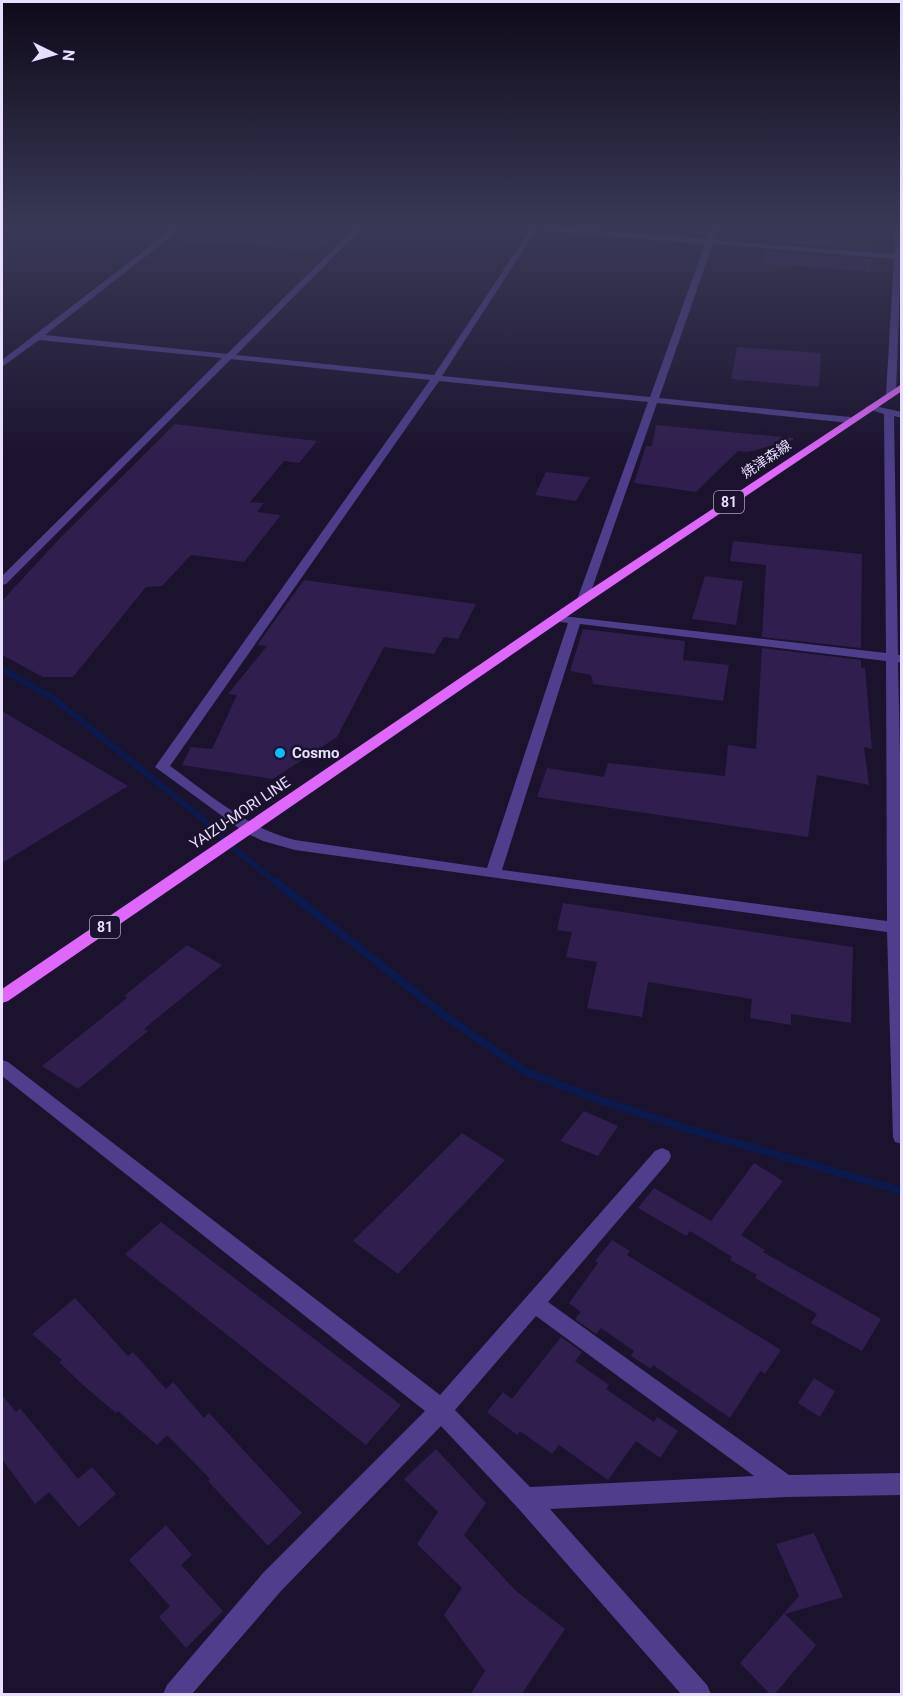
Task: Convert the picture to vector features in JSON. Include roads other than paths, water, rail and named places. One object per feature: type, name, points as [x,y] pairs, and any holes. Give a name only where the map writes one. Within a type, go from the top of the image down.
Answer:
[{"type":"main road","name":"焼津森線","points":[[558,618],[902,387]]},
{"type":"main road","name":"YAIZU-MORI LINE","points":[[2,997],[558,618]]},
{"type":"street","points":[[2,364],[78,306]]},
{"type":"street","points":[[2,582],[278,306]]},
{"type":"street","points":[[483,306],[436,378],[162,767],[249,829],[268,838],[296,845],[898,929]]},
{"type":"street","points":[[584,600],[688,306]]},
{"type":"street","points":[[891,394],[896,306]]},
{"type":"street","points":[[38,337],[850,420]]},
{"type":"street","points":[[870,408],[902,415]]},
{"type":"street","points":[[889,412],[897,659],[898,929],[902,1137]]},
{"type":"street","points":[[558,618],[897,659]]},
{"type":"street","points":[[493,874],[575,620]]},
{"type":"street","points":[[2,1067],[441,1410],[525,1499],[698,1695]]},
{"type":"street","points":[[176,1695],[272,1582],[441,1410],[662,1156]]},
{"type":"street","points":[[534,1303],[786,1486]]},
{"type":"street","points":[[525,1499],[786,1486],[902,1484]]},
{"type":"waterway","points":[[2,669],[53,698],[203,819],[277,883]]},
{"type":"waterway","points":[[275,881],[445,1016],[526,1072],[602,1101],[685,1128],[902,1191]]},
{"type":"place","name":"Cosmo","points":[[280,753]]}]
